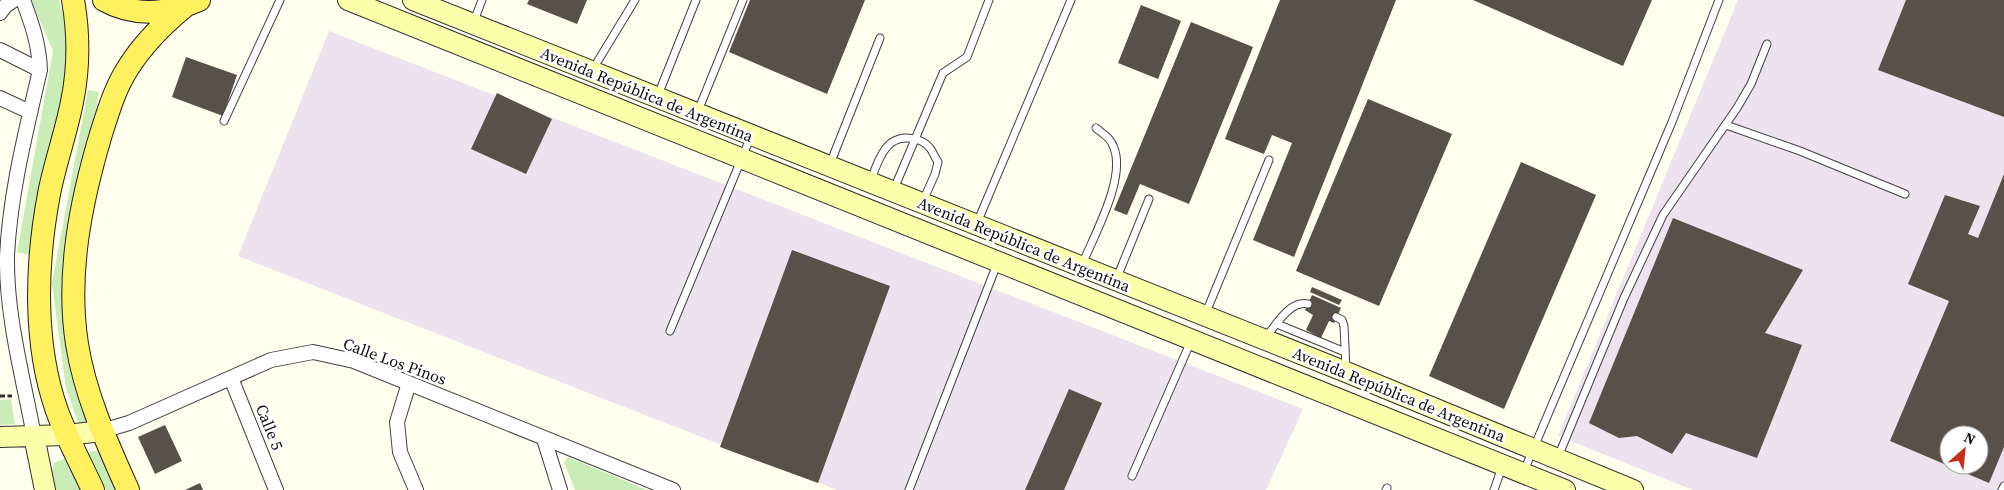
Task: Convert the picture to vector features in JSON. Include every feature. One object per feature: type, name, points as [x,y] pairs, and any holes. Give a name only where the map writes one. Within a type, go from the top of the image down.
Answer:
[{"type":"main road","points":[[73,0],[77,44],[76,78],[72,103],[49,194],[42,241],[40,321],[50,389],[68,435],[94,490]]},
{"type":"main road","points":[[104,0],[114,5],[137,11],[161,12],[192,3]]},
{"type":"main road","name":"Avenida República de Argentina","points":[[348,0],[384,7],[508,64],[1565,490]]},
{"type":"main road","name":"Avenida República de Argentina","points":[[413,0],[1205,316],[1270,331],[1346,362],[1533,450],[1633,490]]},
{"type":"main road","points":[[128,490],[102,431],[84,377],[74,319],[76,251],[82,208],[94,158],[107,114],[127,68],[153,34],[192,3]]},
{"type":"main road","points":[[508,64],[516,41]]},
{"type":"main road","points":[[666,128],[676,105]]},
{"type":"main road","points":[[0,437],[68,435],[102,431]]},
{"type":"main road","points":[[34,436],[45,490]]},
{"type":"street","points":[[0,13],[5,6],[14,0]]},
{"type":"street","points":[[23,0],[39,49],[40,70],[30,112],[6,193],[7,258],[11,307],[25,396],[34,436]]},
{"type":"street","points":[[0,50],[40,70]]},
{"type":"street","points":[[0,98],[30,112]]},
{"type":"street","name":"Calle Los Pinos","points":[[102,431],[129,424],[271,360],[313,352],[354,361],[674,490]]},
{"type":"street","name":"Calle 5","points":[[230,378],[276,490]]},
{"type":"street","points":[[409,383],[397,422],[400,452],[416,490]]},
{"type":"street","points":[[544,439],[560,490]]},
{"type":"lane","points":[[224,121],[280,0]]},
{"type":"lane","points":[[473,24],[482,0]]},
{"type":"lane","points":[[592,71],[635,0]]},
{"type":"lane","points":[[657,97],[696,0]]},
{"type":"lane","points":[[697,113],[743,0]]},
{"type":"lane","points":[[893,192],[914,138],[943,73],[968,57],[989,0]]},
{"type":"lane","points":[[977,225],[1071,0]]},
{"type":"lane","points":[[1523,473],[1672,122],[1719,0]]},
{"type":"lane","points":[[829,166],[880,38]]},
{"type":"lane","points":[[1557,459],[1624,298],[1664,215],[1726,125],[1750,84],[1767,44]]},
{"type":"lane","points":[[1726,125],[1800,151],[1905,194]]},
{"type":"lane","points":[[1082,266],[1110,197],[1118,164],[1108,137],[1096,128]]},
{"type":"lane","points":[[670,331],[751,135]]},
{"type":"lane","points":[[870,182],[880,158],[891,143],[904,138],[914,138],[929,147],[938,162],[935,174],[922,203]]},
{"type":"lane","points":[[1205,316],[1269,160]]},
{"type":"lane","points":[[1116,280],[1149,199]]},
{"type":"lane","points":[[909,490],[998,262]]},
{"type":"lane","points":[[1270,331],[1294,305],[1302,302],[1308,304]]},
{"type":"lane","points":[[1336,317],[1342,320],[1344,326],[1346,362]]},
{"type":"lane","points":[[1132,476],[1192,340]]},
{"type":"lane","points":[[1494,490],[1503,465]]},
{"type":"lane","points":[[2002,490],[2004,486]]},
{"type":"shaded area","points":[[1738,0],[2004,0],[2004,490],[1693,490],[1558,436]]},
{"type":"shaded area","points":[[329,31],[1303,409],[1266,490],[837,490],[238,256]]},
{"type":"green space","points":[[31,0],[59,0],[73,49],[35,256],[17,252],[53,51]]},
{"type":"green space","points":[[88,90],[99,92],[69,279],[94,418],[79,425],[66,388],[52,283]]},
{"type":"green space","points":[[11,399],[15,424],[0,425],[0,400]]},
{"type":"green space","points":[[104,448],[123,490],[106,490],[88,453]]},
{"type":"green space","points":[[568,457],[647,490],[575,490],[564,462]]},
{"type":"green space","points":[[66,458],[87,490],[56,490],[52,472],[54,463]]},
{"type":"building","points":[[529,0],[587,0],[577,24],[527,4]]},
{"type":"building","points":[[750,0],[865,0],[827,94],[729,52]]},
{"type":"building","points":[[1280,0],[1396,0],[1294,257],[1253,240],[1292,143],[1272,135],[1264,154],[1225,139]]},
{"type":"building","points":[[1473,0],[1652,0],[1623,66]]},
{"type":"building","points":[[1906,0],[2004,0],[2004,117],[1878,70]]},
{"type":"building","points":[[1141,5],[1181,21],[1158,79],[1118,63]]},
{"type":"building","points":[[1191,22],[1253,47],[1189,204],[1140,184],[1127,215],[1114,210]]},
{"type":"building","points":[[186,57],[237,75],[223,116],[172,97]]},
{"type":"building","points":[[497,93],[552,119],[526,174],[471,149]]},
{"type":"building","points":[[1368,99],[1452,134],[1379,306],[1296,271]]},
{"type":"building","points":[[1521,162],[1596,195],[1504,409],[1429,376]]},
{"type":"building","points":[[2004,174],[2004,447],[1989,483],[1970,475],[1989,475],[1989,425],[1939,425],[1939,462],[1890,441],[1949,301],[1908,284],[1945,195],[1980,206],[1968,234],[1978,238]]},
{"type":"building","points":[[1673,218],[1803,270],[1765,333],[1802,345],[1757,458],[1686,433],[1672,454],[1637,436],[1619,438],[1589,423]]},
{"type":"building","points":[[792,250],[890,286],[818,483],[720,447]]},
{"type":"building","points":[[1312,287],[1342,300],[1339,305],[1310,292]]},
{"type":"building","points":[[1312,295],[1341,308],[1334,323],[1329,321],[1321,338],[1306,330],[1313,315],[1305,310]]},
{"type":"building","points":[[1069,389],[1102,403],[1064,490],[1025,490]]},
{"type":"building","points":[[165,425],[182,461],[155,474],[138,437]]},
{"type":"building","points":[[200,483],[203,490],[185,490]]}]
